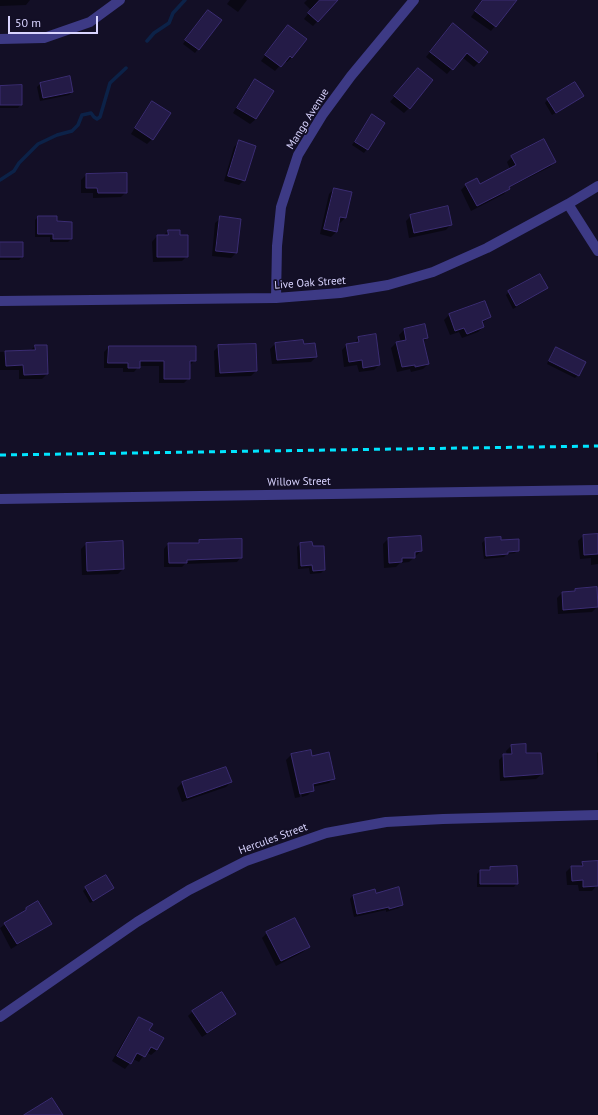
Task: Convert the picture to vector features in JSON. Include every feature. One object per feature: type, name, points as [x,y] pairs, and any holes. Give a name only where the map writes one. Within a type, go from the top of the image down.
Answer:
[{"type":"street","points":[[0,40],[44,38],[90,22],[120,0]]},
{"type":"street","name":"Mango Avenue","points":[[276,298],[277,246],[282,207],[298,155],[323,114],[351,76],[414,0]]},
{"type":"street","name":"Live Oak Street","points":[[0,301],[276,298],[340,293],[388,285],[433,272],[487,248],[598,186]]},
{"type":"street","points":[[568,204],[598,251]]},
{"type":"street","name":"Willow Street","points":[[0,499],[598,490]]},
{"type":"street","name":"Hercules Street","points":[[0,1017],[137,922],[189,890],[246,861],[326,833],[386,822],[598,815]]},
{"type":"building","points":[[320,0],[338,0],[318,22],[308,13]]},
{"type":"building","points":[[483,0],[517,0],[496,27],[475,11]]},
{"type":"building","points":[[208,10],[222,20],[199,50],[185,40]]},
{"type":"building","points":[[453,23],[488,52],[479,63],[467,53],[453,70],[430,52]]},
{"type":"building","points":[[288,25],[307,39],[292,58],[290,56],[281,67],[265,55]]},
{"type":"building","points":[[418,68],[433,80],[410,109],[394,96]]},
{"type":"building","points":[[70,76],[73,92],[43,98],[40,83]]},
{"type":"building","points":[[255,79],[274,91],[256,119],[237,108]]},
{"type":"building","points":[[575,82],[584,96],[556,113],[547,99]]},
{"type":"building","points":[[22,85],[22,105],[0,105],[0,86]]},
{"type":"building","points":[[152,101],[171,113],[153,140],[135,128]]},
{"type":"building","points":[[372,114],[385,123],[368,150],[355,142]]},
{"type":"building","points":[[544,139],[556,162],[509,187],[510,189],[477,206],[465,184],[477,178],[480,184],[516,165],[511,156]]},
{"type":"building","points":[[239,140],[256,146],[245,181],[228,176]]},
{"type":"building","points":[[127,173],[127,193],[98,193],[97,188],[86,188],[86,174]]},
{"type":"building","points":[[334,188],[352,192],[346,218],[340,217],[337,232],[324,229]]},
{"type":"building","points":[[448,206],[452,225],[414,233],[410,215]]},
{"type":"building","points":[[38,216],[57,216],[57,221],[72,222],[72,239],[53,239],[53,234],[38,234]]},
{"type":"building","points":[[220,216],[241,219],[237,253],[216,251]]},
{"type":"building","points":[[168,230],[180,230],[180,235],[188,235],[188,257],[157,257],[157,235],[168,235]]},
{"type":"building","points":[[0,242],[23,242],[23,257],[0,257]]},
{"type":"building","points":[[540,274],[548,288],[516,306],[508,291]]},
{"type":"building","points":[[485,301],[491,317],[482,321],[484,327],[467,334],[464,328],[455,331],[449,314]]},
{"type":"building","points":[[425,324],[428,338],[423,339],[429,364],[415,367],[415,365],[402,367],[396,342],[406,340],[404,329]]},
{"type":"building","points":[[376,334],[380,365],[363,368],[362,360],[349,362],[346,344],[359,342],[358,337]]},
{"type":"building","points":[[303,340],[304,344],[315,343],[317,357],[277,360],[275,343]]},
{"type":"building","points":[[256,344],[257,371],[220,373],[218,345]]},
{"type":"building","points":[[35,345],[47,345],[48,374],[24,375],[23,365],[6,366],[5,351],[35,350]]},
{"type":"building","points":[[109,346],[196,346],[196,361],[190,361],[190,379],[164,379],[164,361],[140,361],[140,368],[128,368],[128,363],[108,363]]},
{"type":"building","points":[[556,347],[586,362],[579,376],[549,361]]},
{"type":"building","points":[[598,534],[598,554],[584,555],[583,535]]},
{"type":"building","points":[[421,536],[422,551],[415,552],[415,558],[402,558],[402,562],[389,563],[388,538]]},
{"type":"building","points":[[501,537],[501,540],[519,539],[519,551],[508,552],[508,554],[486,556],[485,538]]},
{"type":"building","points":[[242,539],[242,558],[187,560],[187,563],[169,563],[168,543],[199,543],[199,540]]},
{"type":"building","points":[[123,541],[124,569],[87,571],[86,543]]},
{"type":"building","points":[[312,542],[313,546],[324,546],[325,570],[313,571],[312,565],[301,566],[300,543]]},
{"type":"building","points":[[597,587],[598,607],[563,610],[562,592]]},
{"type":"building","points":[[526,744],[526,753],[541,753],[543,774],[504,777],[503,754],[512,754],[511,745]]},
{"type":"building","points":[[311,750],[312,756],[329,752],[335,779],[313,784],[314,791],[300,794],[291,754]]},
{"type":"building","points":[[226,767],[232,782],[187,798],[182,782]]},
{"type":"building","points":[[598,861],[598,886],[583,887],[583,880],[572,881],[571,866],[583,866],[582,862]]},
{"type":"building","points":[[517,866],[518,884],[480,884],[480,870],[490,870],[490,867]]},
{"type":"building","points":[[106,875],[114,888],[93,901],[85,887]]},
{"type":"building","points":[[399,887],[403,905],[389,909],[389,907],[357,914],[353,895],[375,889],[376,893]]},
{"type":"building","points":[[38,901],[52,924],[17,944],[4,923]]},
{"type":"building","points":[[295,918],[310,947],[281,961],[266,932]]},
{"type":"building","points":[[222,992],[236,1014],[207,1033],[192,1011]]},
{"type":"building","points":[[139,1017],[153,1024],[149,1030],[164,1038],[157,1050],[151,1047],[145,1057],[137,1053],[131,1064],[117,1056]]},
{"type":"building","points":[[52,1098],[63,1115],[24,1115]]},
{"type":"waterway","points":[[147,41],[154,33],[169,23],[173,13],[185,0]]},
{"type":"waterway","points":[[0,180],[14,171],[19,163],[38,144],[57,135],[72,131],[78,125],[82,115],[91,113],[97,119],[100,117],[110,83],[126,68]]},
{"type":"railway","points":[[0,455],[598,446]]}]
